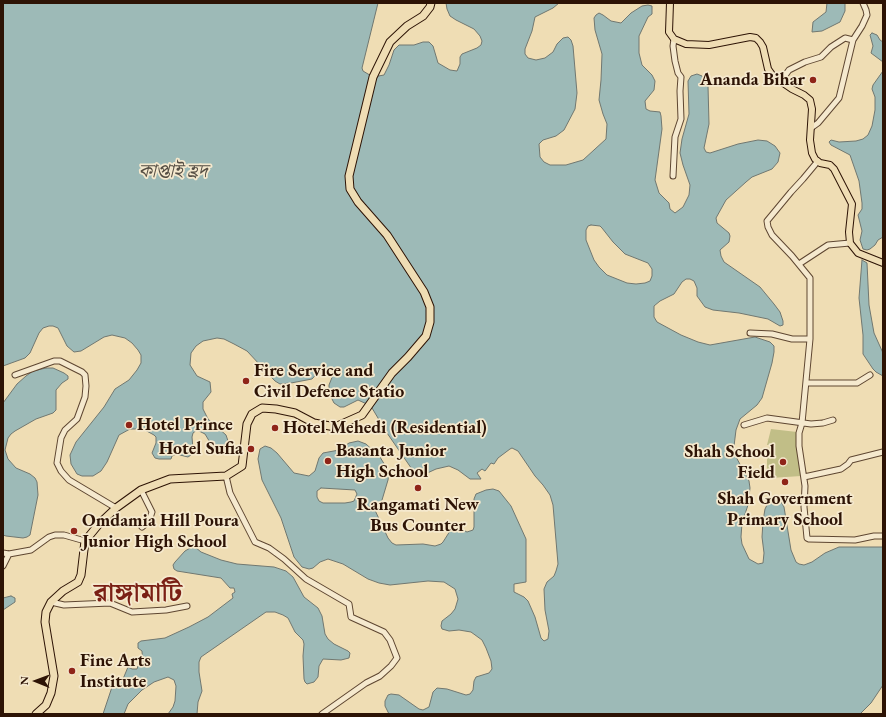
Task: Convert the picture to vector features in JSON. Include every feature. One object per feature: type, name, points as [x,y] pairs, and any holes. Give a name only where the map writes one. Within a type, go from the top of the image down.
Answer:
[{"type":"highway","points":[[36,714],[46,705],[51,693],[54,676],[45,622],[46,612],[51,602],[63,591],[78,582],[81,575],[85,541],[99,524],[116,508],[141,490],[170,479],[226,476],[242,466],[247,424],[252,414],[262,408],[294,413],[314,423],[335,427],[362,415],[392,373],[426,336],[430,322],[430,307],[424,292],[387,235],[354,196],[350,189],[349,176],[373,77],[390,42],[407,26],[423,16],[431,3]]},
{"type":"main road","points":[[670,3],[669,32],[674,39],[686,44],[709,45],[750,37],[756,38],[763,47],[768,69],[773,76],[810,100],[812,109],[810,128],[812,153],[815,159],[830,165],[834,169],[852,204],[849,232],[850,243],[858,253],[883,263]]},
{"type":"street","points":[[810,128],[818,123],[840,98],[853,40],[867,15],[863,3]]},
{"type":"street","points":[[781,81],[789,70],[804,62],[822,57],[831,47],[845,38],[853,40]]},
{"type":"street","points":[[673,176],[675,137],[681,119],[680,91],[682,77],[678,73],[675,61],[673,46],[674,39]]},
{"type":"street","points":[[818,161],[767,221],[772,235],[810,278],[810,339],[802,423],[799,433],[799,446],[804,477],[804,506],[807,538],[855,540],[874,536],[883,536]]},
{"type":"street","points":[[799,264],[828,245],[850,243]]},
{"type":"street","points":[[750,333],[772,334],[792,339],[810,339]]},
{"type":"street","points":[[16,375],[54,361],[60,361],[85,375],[85,396],[77,419],[65,430],[61,438],[57,463],[61,471],[69,480],[116,508]]},
{"type":"street","points":[[806,383],[857,383],[870,375]]},
{"type":"street","points":[[744,425],[767,418],[817,424],[833,420]]},
{"type":"street","points":[[804,477],[841,469],[851,460],[883,452]]},
{"type":"street","points":[[226,476],[230,493],[255,542],[269,548],[284,559],[306,580],[349,604],[351,617],[384,632],[390,640],[397,658],[391,666],[380,676],[366,683],[322,714]]},
{"type":"street","points":[[141,490],[152,512],[149,521],[142,527]]},
{"type":"street","points":[[3,566],[6,553],[31,550],[49,537],[55,535],[64,535],[85,541]]},
{"type":"street","points":[[51,602],[64,605],[110,603],[132,612],[166,610],[187,606]]},
{"type":"shaded area","name":"Shah School Field","points":[[771,429],[797,432],[801,476],[771,478],[767,472],[767,450],[769,449],[769,445],[767,445]]},
{"type":"water","name":"কাপ্তাই হ্রদ","points":[[3,3],[378,3],[362,68],[363,71],[373,77],[384,75],[394,50],[399,45],[414,45],[423,42],[429,42],[433,46],[438,63],[450,70],[457,71],[462,54],[477,48],[481,45],[482,41],[474,29],[450,16],[446,3],[559,3],[553,8],[535,17],[532,31],[525,49],[525,54],[528,58],[536,60],[545,58],[553,52],[557,44],[563,38],[568,37],[573,46],[577,93],[575,109],[564,130],[556,136],[543,140],[539,144],[540,157],[544,162],[550,165],[566,165],[583,160],[606,139],[607,124],[599,100],[602,54],[595,30],[594,18],[599,13],[611,21],[621,23],[631,13],[642,6],[652,6],[652,14],[648,17],[639,36],[639,53],[642,65],[652,75],[655,81],[654,90],[645,101],[646,109],[660,112],[661,116],[662,129],[655,180],[659,193],[669,203],[670,209],[675,213],[683,207],[689,195],[690,185],[680,153],[689,114],[688,81],[691,76],[697,74],[702,76],[708,86],[709,124],[704,148],[706,152],[710,153],[738,144],[758,140],[767,141],[775,146],[780,153],[778,162],[772,169],[752,177],[746,182],[726,200],[716,218],[717,223],[729,233],[730,236],[729,242],[720,250],[724,262],[760,287],[780,312],[783,325],[780,326],[768,319],[739,313],[713,310],[705,307],[697,296],[697,288],[694,281],[690,279],[686,279],[682,282],[674,294],[660,301],[654,306],[654,317],[657,322],[681,335],[710,345],[755,337],[770,342],[774,346],[772,363],[762,398],[757,405],[740,419],[736,430],[734,446],[735,455],[749,481],[750,488],[748,505],[742,523],[742,544],[749,559],[758,564],[763,563],[764,553],[762,537],[765,509],[773,496],[776,496],[784,507],[791,550],[796,562],[799,564],[804,565],[812,562],[825,553],[839,547],[883,547],[883,685],[871,703],[860,714],[389,714],[385,706],[385,701],[388,695],[391,694],[399,695],[419,709],[423,710],[429,707],[433,692],[437,688],[447,689],[466,695],[470,694],[473,690],[476,677],[489,673],[492,669],[491,661],[486,648],[482,640],[471,632],[459,630],[449,631],[442,629],[442,621],[455,609],[458,599],[455,589],[444,582],[428,581],[390,585],[379,583],[368,579],[343,564],[328,559],[320,562],[313,568],[309,569],[302,567],[294,557],[281,518],[262,480],[258,459],[260,449],[265,446],[271,448],[294,473],[309,476],[315,471],[319,458],[323,453],[339,450],[349,443],[358,441],[366,444],[380,457],[389,472],[382,500],[380,503],[373,506],[388,538],[396,545],[423,544],[435,546],[441,544],[450,531],[454,529],[461,529],[467,532],[473,530],[474,499],[476,494],[493,489],[499,491],[511,506],[526,539],[526,582],[514,584],[514,592],[524,597],[528,601],[535,617],[541,638],[544,641],[548,639],[549,631],[545,610],[544,589],[547,582],[554,576],[558,564],[553,505],[550,495],[518,451],[512,448],[510,449],[498,458],[494,464],[491,463],[485,471],[482,469],[477,473],[481,479],[470,479],[458,470],[449,466],[436,469],[423,475],[416,475],[369,405],[358,400],[344,407],[340,407],[334,403],[329,393],[329,385],[333,375],[333,370],[330,368],[321,369],[312,379],[280,384],[275,381],[247,351],[224,339],[217,338],[203,341],[196,346],[191,353],[190,365],[197,376],[210,382],[211,392],[203,402],[203,409],[208,419],[226,435],[228,441],[225,451],[218,452],[214,449],[205,434],[197,430],[193,433],[192,437],[193,449],[191,455],[188,457],[176,454],[172,456],[171,459],[159,459],[155,458],[152,453],[156,443],[156,437],[143,429],[130,429],[119,435],[107,462],[101,471],[93,476],[82,476],[77,474],[71,464],[70,455],[76,442],[104,407],[115,389],[129,380],[137,370],[141,363],[141,355],[138,350],[125,338],[112,335],[104,337],[81,351],[74,352],[67,346],[58,328],[49,326],[43,328],[39,333],[30,353],[25,358],[3,366]],"holes":[[[588,226],[600,226],[625,254],[648,263],[652,269],[650,281],[636,284],[627,283],[607,275],[594,260],[586,240],[586,230]],[[321,488],[355,490],[357,494],[354,501],[351,502],[323,503],[319,501],[317,497],[317,491]]]},
{"type":"water","points":[[827,3],[845,3],[845,11],[840,22],[822,31],[812,32],[813,22],[826,12]]},
{"type":"water","points":[[872,33],[877,35],[883,42],[883,62],[871,53],[873,46],[870,35]]},
{"type":"water","points":[[883,71],[883,237],[867,250],[863,249],[860,240],[862,231],[858,215],[862,209],[862,203],[859,181],[850,155],[831,145],[829,142],[831,140],[839,142],[856,141],[863,139],[868,135],[872,126],[875,110],[875,97],[872,89],[873,85]]},
{"type":"water","points":[[862,260],[867,263],[869,305],[874,333],[883,353],[883,376],[873,369],[863,354],[863,335],[859,298]]},
{"type":"water","points":[[53,368],[64,373],[68,376],[68,379],[56,390],[56,410],[53,413],[36,419],[15,431],[8,438],[5,450],[8,459],[16,468],[30,474],[35,478],[37,482],[38,495],[30,535],[23,538],[6,536],[3,535],[3,403],[17,384],[26,376],[33,371]]},
{"type":"water","points":[[195,547],[201,552],[221,560],[237,564],[274,567],[286,571],[293,577],[304,597],[318,608],[322,616],[325,634],[328,639],[334,644],[348,651],[350,653],[349,658],[341,660],[323,659],[319,666],[318,677],[314,682],[307,684],[304,679],[303,640],[295,632],[288,618],[275,612],[266,612],[201,657],[199,662],[199,672],[202,691],[198,702],[197,714],[168,714],[175,701],[176,686],[174,680],[168,677],[154,682],[142,690],[128,704],[124,714],[103,714],[112,687],[120,679],[123,679],[128,667],[137,669],[138,666],[143,665],[142,651],[138,648],[138,643],[141,641],[165,638],[189,627],[208,617],[233,598],[232,594],[235,592],[234,588],[230,588],[221,578],[177,571],[174,569],[173,565],[175,562],[185,551]]},
{"type":"water","points":[[11,596],[15,598],[15,602],[3,610],[3,598]]},
{"type":"place","name":"Ananda Bihar","points":[[813,80]]},
{"type":"place","name":"Fire Service and Civil Defence Statio","points":[[246,381]]},
{"type":"place","name":"Hotel Prince","points":[[129,425]]},
{"type":"place","name":"Hotel Mehedi (Residential)","points":[[275,428]]},
{"type":"place","name":"Hotel Sufia","points":[[251,449]]},
{"type":"place","name":"Basanta Junior High School","points":[[328,461]]},
{"type":"place","name":"Shah School Field","points":[[783,462]]},
{"type":"place","name":"Shah Government Primary School","points":[[785,482]]},
{"type":"place","name":"Rangamati New Bus Counter","points":[[418,488]]},
{"type":"place","name":"Omdamia Hill Poura Junior High School","points":[[74,531]]},
{"type":"place","name":"Fine Arts Institute","points":[[72,671]]},
{"type":"district","name":"রাঙ্গামাটি","points":[[138,594]]}]
